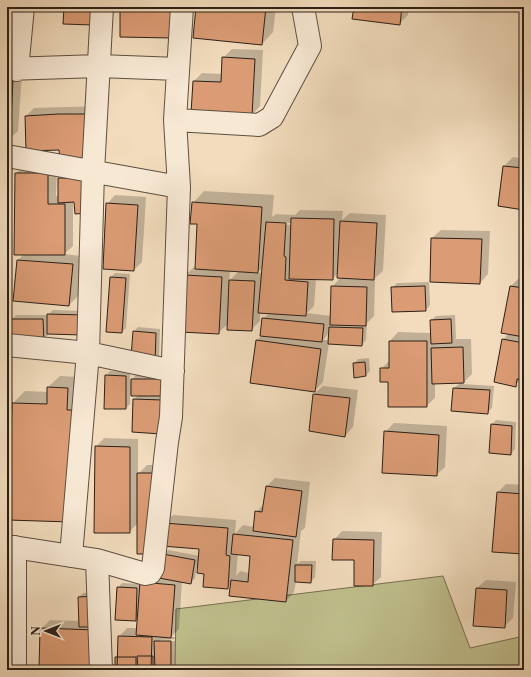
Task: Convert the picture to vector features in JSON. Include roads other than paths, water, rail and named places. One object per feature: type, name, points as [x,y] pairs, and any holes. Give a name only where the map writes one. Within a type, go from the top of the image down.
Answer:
[{"type":"street","points":[[23,7],[12,69],[99,66],[178,68]]},
{"type":"street","points":[[71,556],[88,353],[93,172],[102,7]]},
{"type":"street","points":[[15,670],[11,546],[97,560],[145,574],[150,573],[153,568],[171,418],[179,187],[175,120],[182,7]]},
{"type":"street","points":[[175,120],[259,125],[272,117],[310,46],[304,7]]},
{"type":"street","points":[[7,156],[179,187]]},
{"type":"street","points":[[7,345],[88,353],[173,371]]},
{"type":"street","points":[[97,560],[101,670]]}]
